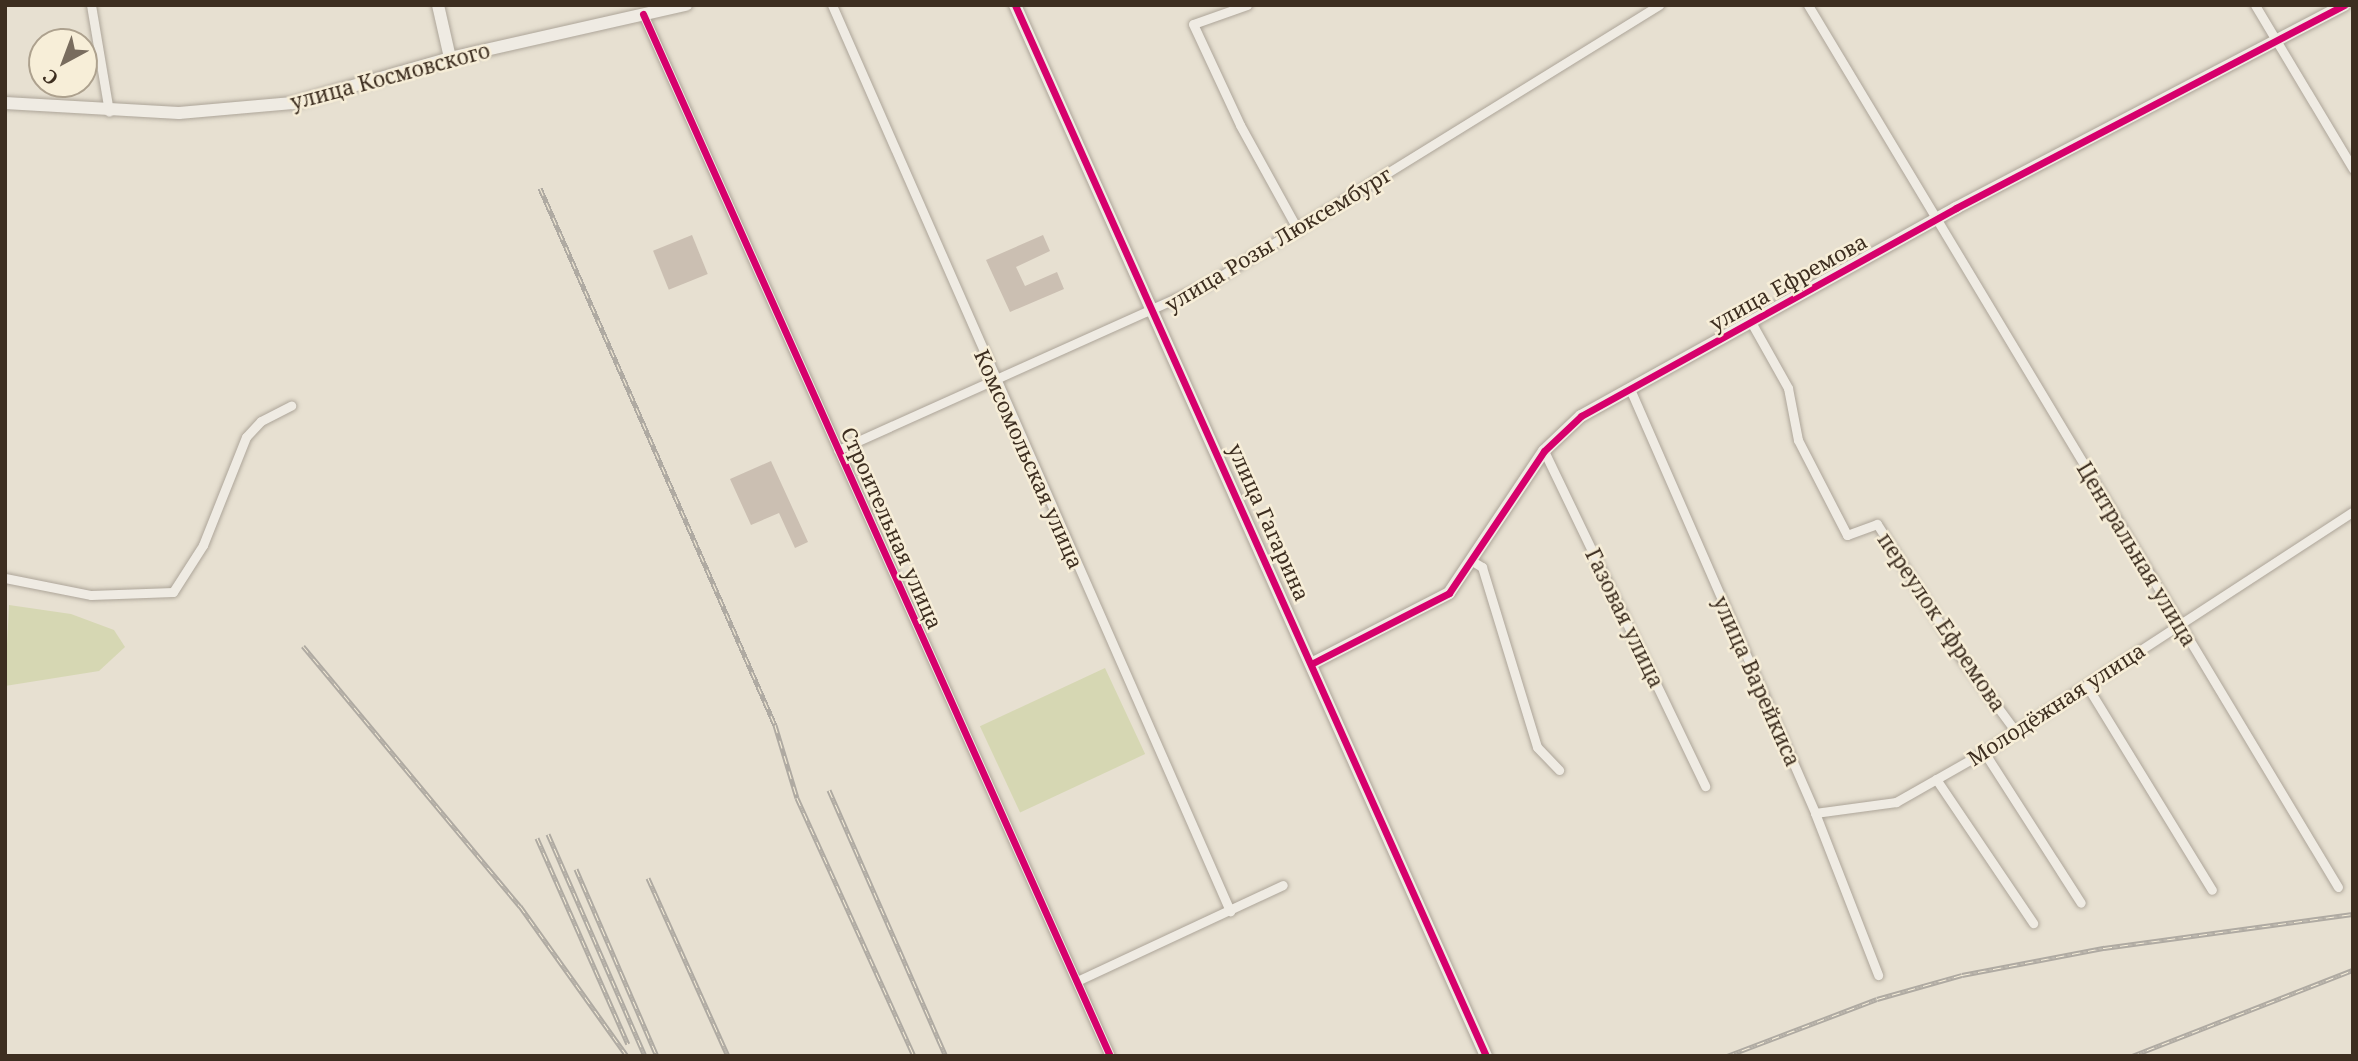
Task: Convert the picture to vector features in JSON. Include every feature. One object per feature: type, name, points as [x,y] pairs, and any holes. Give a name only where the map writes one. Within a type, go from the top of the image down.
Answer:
[{"type":"street","points":[[91,5],[109,111]]},
{"type":"street","points":[[438,5],[450,58]]},
{"type":"street","name":"улица Космовского","points":[[5,103],[109,111],[192,112],[293,103],[450,58],[686,5]]},
{"type":"street","name":"Комсомольская улица","points":[[832,5],[995,383],[1230,911]]},
{"type":"street","name":"улица Гагарина","points":[[1015,5],[1313,663],[1486,1056]]},
{"type":"street","points":[[1247,5],[1193,24],[1240,125],[1298,230]]},
{"type":"street","name":"улица Розы Люксембург","points":[[838,450],[1154,313],[1298,230],[1659,5]]},
{"type":"street","name":"Центральная улица","points":[[1808,5],[1940,220],[2178,624],[2338,887]]},
{"type":"street","points":[[2255,5],[2353,169]]},
{"type":"street","name":"улица Ефремова","points":[[1313,663],[1434,605],[1472,561],[1545,451],[1581,416],[1940,220],[2344,5]]},
{"type":"street","name":"Строительная улица","points":[[643,14],[1110,1056]]},
{"type":"street","name":"переулок Ефремова","points":[[1751,322],[1788,388],[1798,440],[1847,534],[1877,524],[1960,656],[2016,732]]},
{"type":"street","name":"улица Варейкиса","points":[[1630,389],[1815,813],[1878,975]]},
{"type":"street","points":[[5,578],[91,595],[173,592],[203,545],[246,437],[261,422],[291,406]]},
{"type":"street","name":"Газовая улица","points":[[1545,451],[1705,786]]},
{"type":"street","name":"Молодёжная улица","points":[[1815,813],[1896,802],[2016,732],[2353,510]]},
{"type":"street","points":[[1472,561],[1482,567],[1537,747],[1559,770]]},
{"type":"street","points":[[2087,685],[2212,890]]},
{"type":"street","points":[[1984,752],[2081,903]]},
{"type":"street","points":[[1936,779],[2033,923]]},
{"type":"street","points":[[1077,981],[1283,885]]},
{"type":"green space","points":[[9,605],[71,614],[114,630],[125,647],[99,671],[5,686]]},
{"type":"green space","points":[[1105,668],[1145,754],[1020,812],[980,726]]},
{"type":"building","points":[[692,235],[708,274],[669,290],[653,251]]},
{"type":"building","points":[[1043,235],[1050,251],[1016,267],[1025,286],[1057,272],[1064,289],[1010,312],[986,260]]},
{"type":"building","points":[[771,461],[808,542],[795,548],[779,513],[751,525],[730,479]]},
{"type":"railway","points":[[540,188],[775,725],[797,798],[914,1056]]},
{"type":"railway","points":[[303,646],[520,906],[627,1056]]},
{"type":"railway","points":[[829,790],[946,1056]]},
{"type":"railway","points":[[548,834],[645,1056]]},
{"type":"railway","points":[[537,838],[628,1044]]},
{"type":"railway","points":[[576,869],[657,1056]]},
{"type":"railway","points":[[648,878],[728,1056]]},
{"type":"railway","points":[[1727,1056],[1877,999],[1962,975],[2104,948],[2353,914]]},
{"type":"railway","points":[[2132,1056],[2353,970]]},
{"type":"cycle path","points":[[1015,5],[1486,1056]]},
{"type":"cycle path","points":[[1313,663],[1449,593],[1544,451],[1581,416],[1956,208],[2344,5]]},
{"type":"cycle path","points":[[643,14],[1110,1056]]}]
